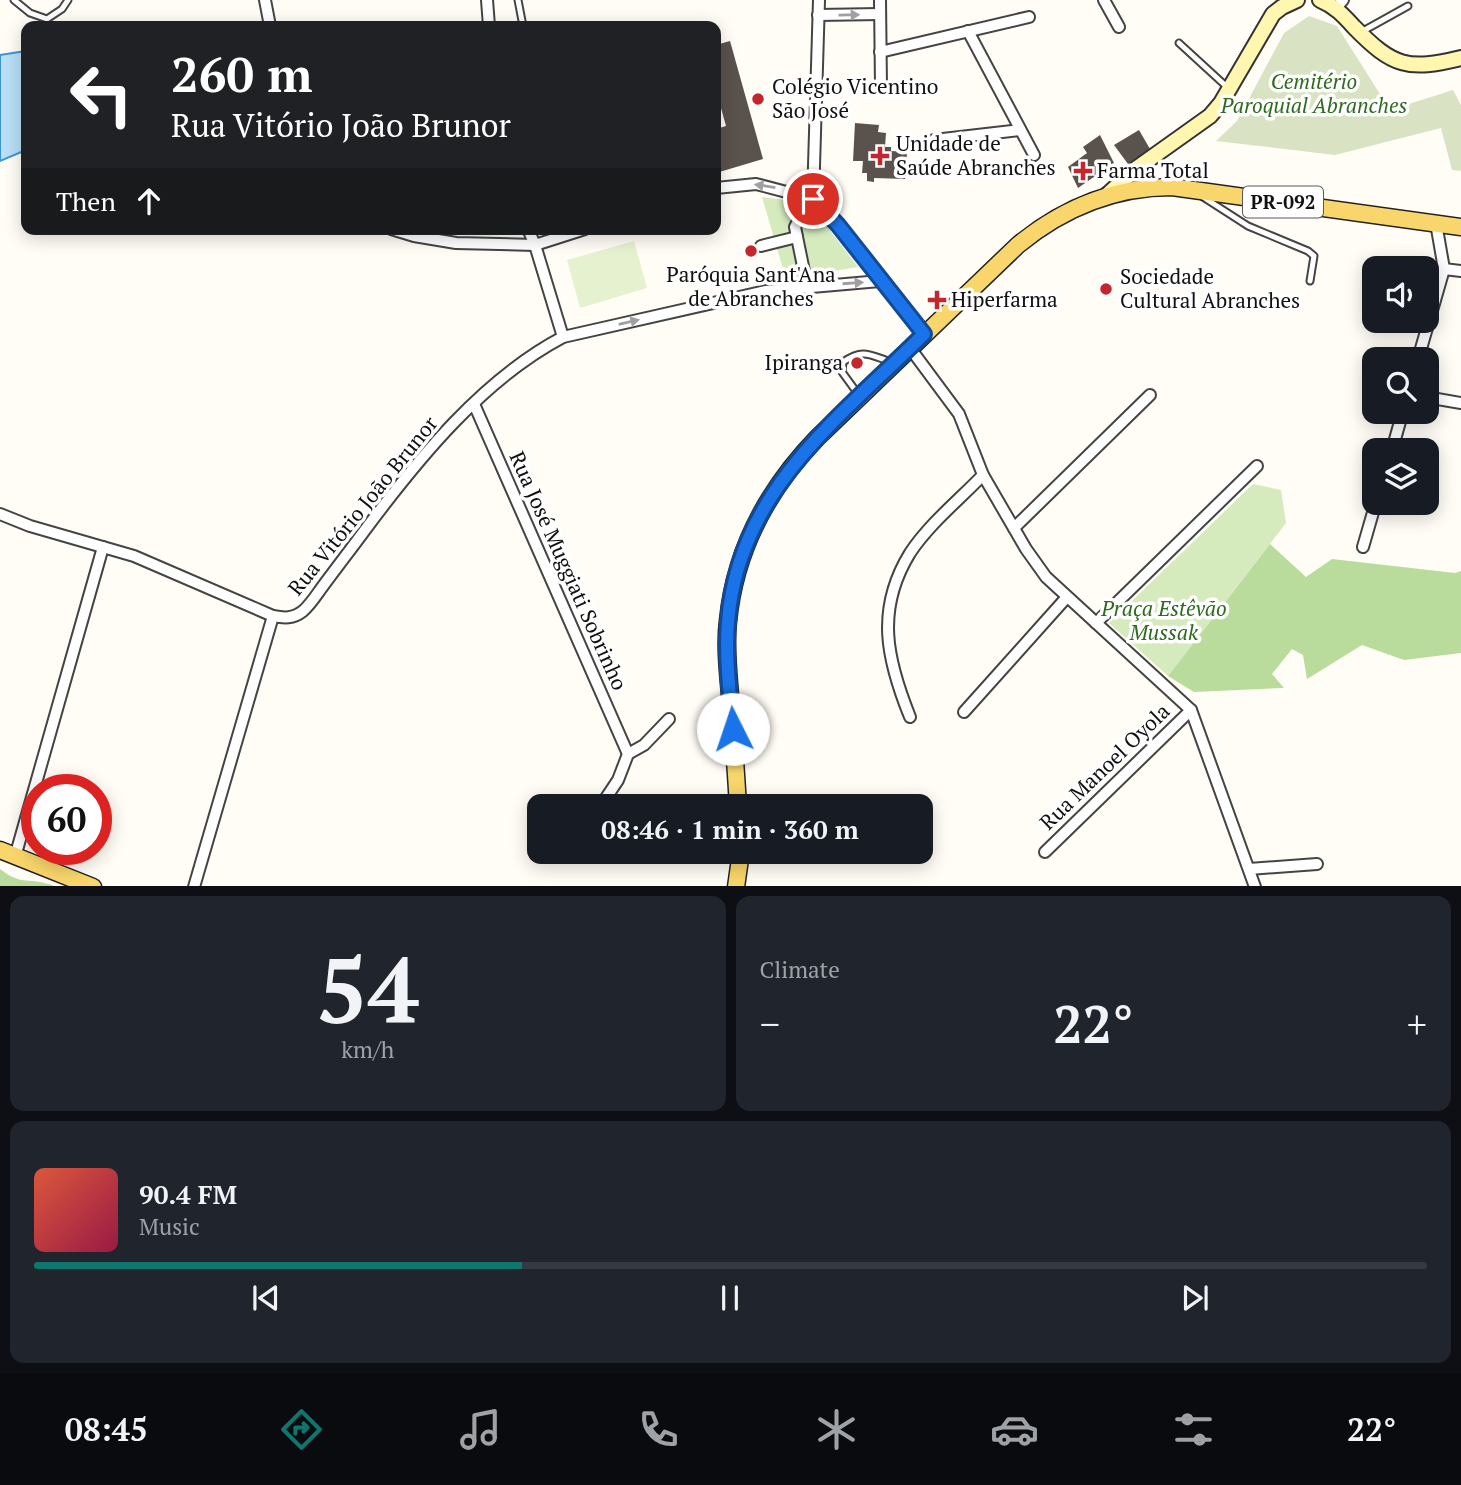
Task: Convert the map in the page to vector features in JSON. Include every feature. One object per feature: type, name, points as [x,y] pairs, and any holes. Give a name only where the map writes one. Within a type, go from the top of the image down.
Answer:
[{"type":"main road","name":"PR-092","points":[[1106,196],[1153,187],[1188,188],[1461,227]]},
{"type":"main road","points":[[737,794],[727,641],[731,593],[738,565],[758,517],[787,471],[817,438],[1039,227],[1060,214],[1106,196]]},
{"type":"main road","points":[[8,854],[90,886]]},
{"type":"main road","points":[[736,886],[739,864]]},
{"type":"street","points":[[265,0],[269,21]]},
{"type":"street","points":[[487,0],[489,21]]},
{"type":"street","points":[[807,286],[795,227],[806,206],[813,199],[819,0]]},
{"type":"street","points":[[880,0],[881,86]]},
{"type":"street","points":[[1104,0],[1119,27]]},
{"type":"street","points":[[1106,196],[1137,168],[1210,116],[1273,14],[1297,0]]},
{"type":"street","points":[[1320,0],[1339,4],[1360,33],[1390,58],[1403,64],[1429,66],[1461,58]]},
{"type":"street","points":[[818,15],[880,14]]},
{"type":"street","points":[[880,52],[1029,17]]},
{"type":"street","points":[[968,31],[1034,156]]},
{"type":"street","points":[[934,140],[1020,130]]},
{"type":"street","points":[[721,187],[756,184],[813,199],[838,225],[924,334]]},
{"type":"street","points":[[1421,347],[1444,269],[1437,223]]},
{"type":"street","points":[[411,235],[456,243],[536,245],[567,235]]},
{"type":"street","points":[[531,235],[563,338]]},
{"type":"street","points":[[761,246],[797,237]]},
{"type":"street","points":[[1444,269],[1461,271]]},
{"type":"street","name":"Rua Vitório João Brunor","points":[[0,514],[30,526],[163,567],[273,616],[294,616],[303,611],[406,477],[474,404],[503,377],[545,346],[563,338],[766,291],[880,281]]},
{"type":"street","points":[[910,348],[959,414],[983,475],[1041,570],[1191,710],[1255,886]]},
{"type":"street","points":[[1014,528],[1150,395]]},
{"type":"street","points":[[1439,399],[1461,403]]},
{"type":"street","name":"Rua José Muggiati Sobrinho","points":[[474,404],[628,754]]},
{"type":"street","points":[[1096,623],[1257,466]]},
{"type":"street","points":[[910,717],[896,683],[888,646],[894,589],[910,554],[922,538],[983,475]]},
{"type":"street","points":[[1363,547],[1372,515]]},
{"type":"street","points":[[8,854],[103,547]]},
{"type":"street","points":[[964,712],[1067,597]]},
{"type":"street","points":[[194,886],[273,616]]},
{"type":"street","name":"Rua Manoel Oyola","points":[[1045,852],[1191,710]]},
{"type":"street","points":[[609,794],[618,780],[628,754],[643,745],[669,719]]},
{"type":"street","points":[[1249,869],[1318,864]]},
{"type":"lane","points":[[14,0],[30,13],[47,19],[62,9],[68,0]]},
{"type":"lane","points":[[518,0],[522,21]]},
{"type":"lane","points":[[1360,33],[1408,6]]},
{"type":"lane","points":[[1178,43],[1229,89]]},
{"type":"lane","points":[[1188,188],[1248,226],[1308,251],[1314,256],[1315,262],[1310,281]]},
{"type":"lane","points":[[860,396],[842,372],[843,362],[855,353],[863,352],[894,363]]},
{"type":"green space","name":"Cemitério Paroquial Abranches","points":[[1309,16],[1337,26],[1390,110],[1453,90],[1461,105],[1461,171],[1452,170],[1441,128],[1335,155],[1216,141],[1237,121],[1284,33]]},
{"type":"green space","points":[[762,197],[809,203],[858,267],[786,279]]},
{"type":"green space","points":[[634,241],[647,288],[580,308],[567,260]]},
{"type":"green space","name":"Praça Estêvão Mussak","points":[[1253,484],[1281,490],[1286,523],[1168,676],[1109,623]]},
{"type":"green space","points":[[1270,544],[1306,577],[1332,559],[1455,573],[1461,571],[1461,653],[1404,660],[1362,645],[1307,679],[1303,655],[1292,649],[1272,674],[1284,688],[1194,692],[1168,676]]},
{"type":"green space","points":[[0,869],[21,880],[54,886],[0,886]]},
{"type":"water","points":[[21,52],[21,152],[0,161],[0,55]]},
{"type":"building","points":[[730,41],[763,159],[721,172],[721,128],[726,126],[721,108],[721,44]]},
{"type":"building","name":"Unidade de Saúde Abranches","points":[[855,123],[879,125],[878,132],[886,133],[885,147],[891,147],[891,151],[907,152],[905,179],[874,178],[874,182],[867,181],[867,173],[862,173],[863,161],[853,161]]},
{"type":"building","points":[[1139,130],[1150,149],[1128,164],[1114,145]]},
{"type":"building","points":[[1100,135],[1114,163],[1078,188],[1068,167],[1087,153],[1083,147]]},
{"type":"place","name":"Colégio Vicentino São José","points":[[758,99]]},
{"type":"place","name":"Unidade de Saúde Abranches","points":[[880,156]]},
{"type":"place","name":"Farma Total","points":[[1083,171]]},
{"type":"place","name":"Paróquia Sant'Ana de Abranches","points":[[751,251]]},
{"type":"place","name":"Sociedade Cultural Abranches","points":[[1106,289]]},
{"type":"place","name":"Hiperfarma","points":[[937,300]]},
{"type":"place","name":"Ipiranga","points":[[857,363]]},
{"type":"route","points":[[733,729],[727,623],[738,565],[758,517],[787,471],[802,453],[924,334],[838,225],[813,199]]}]
